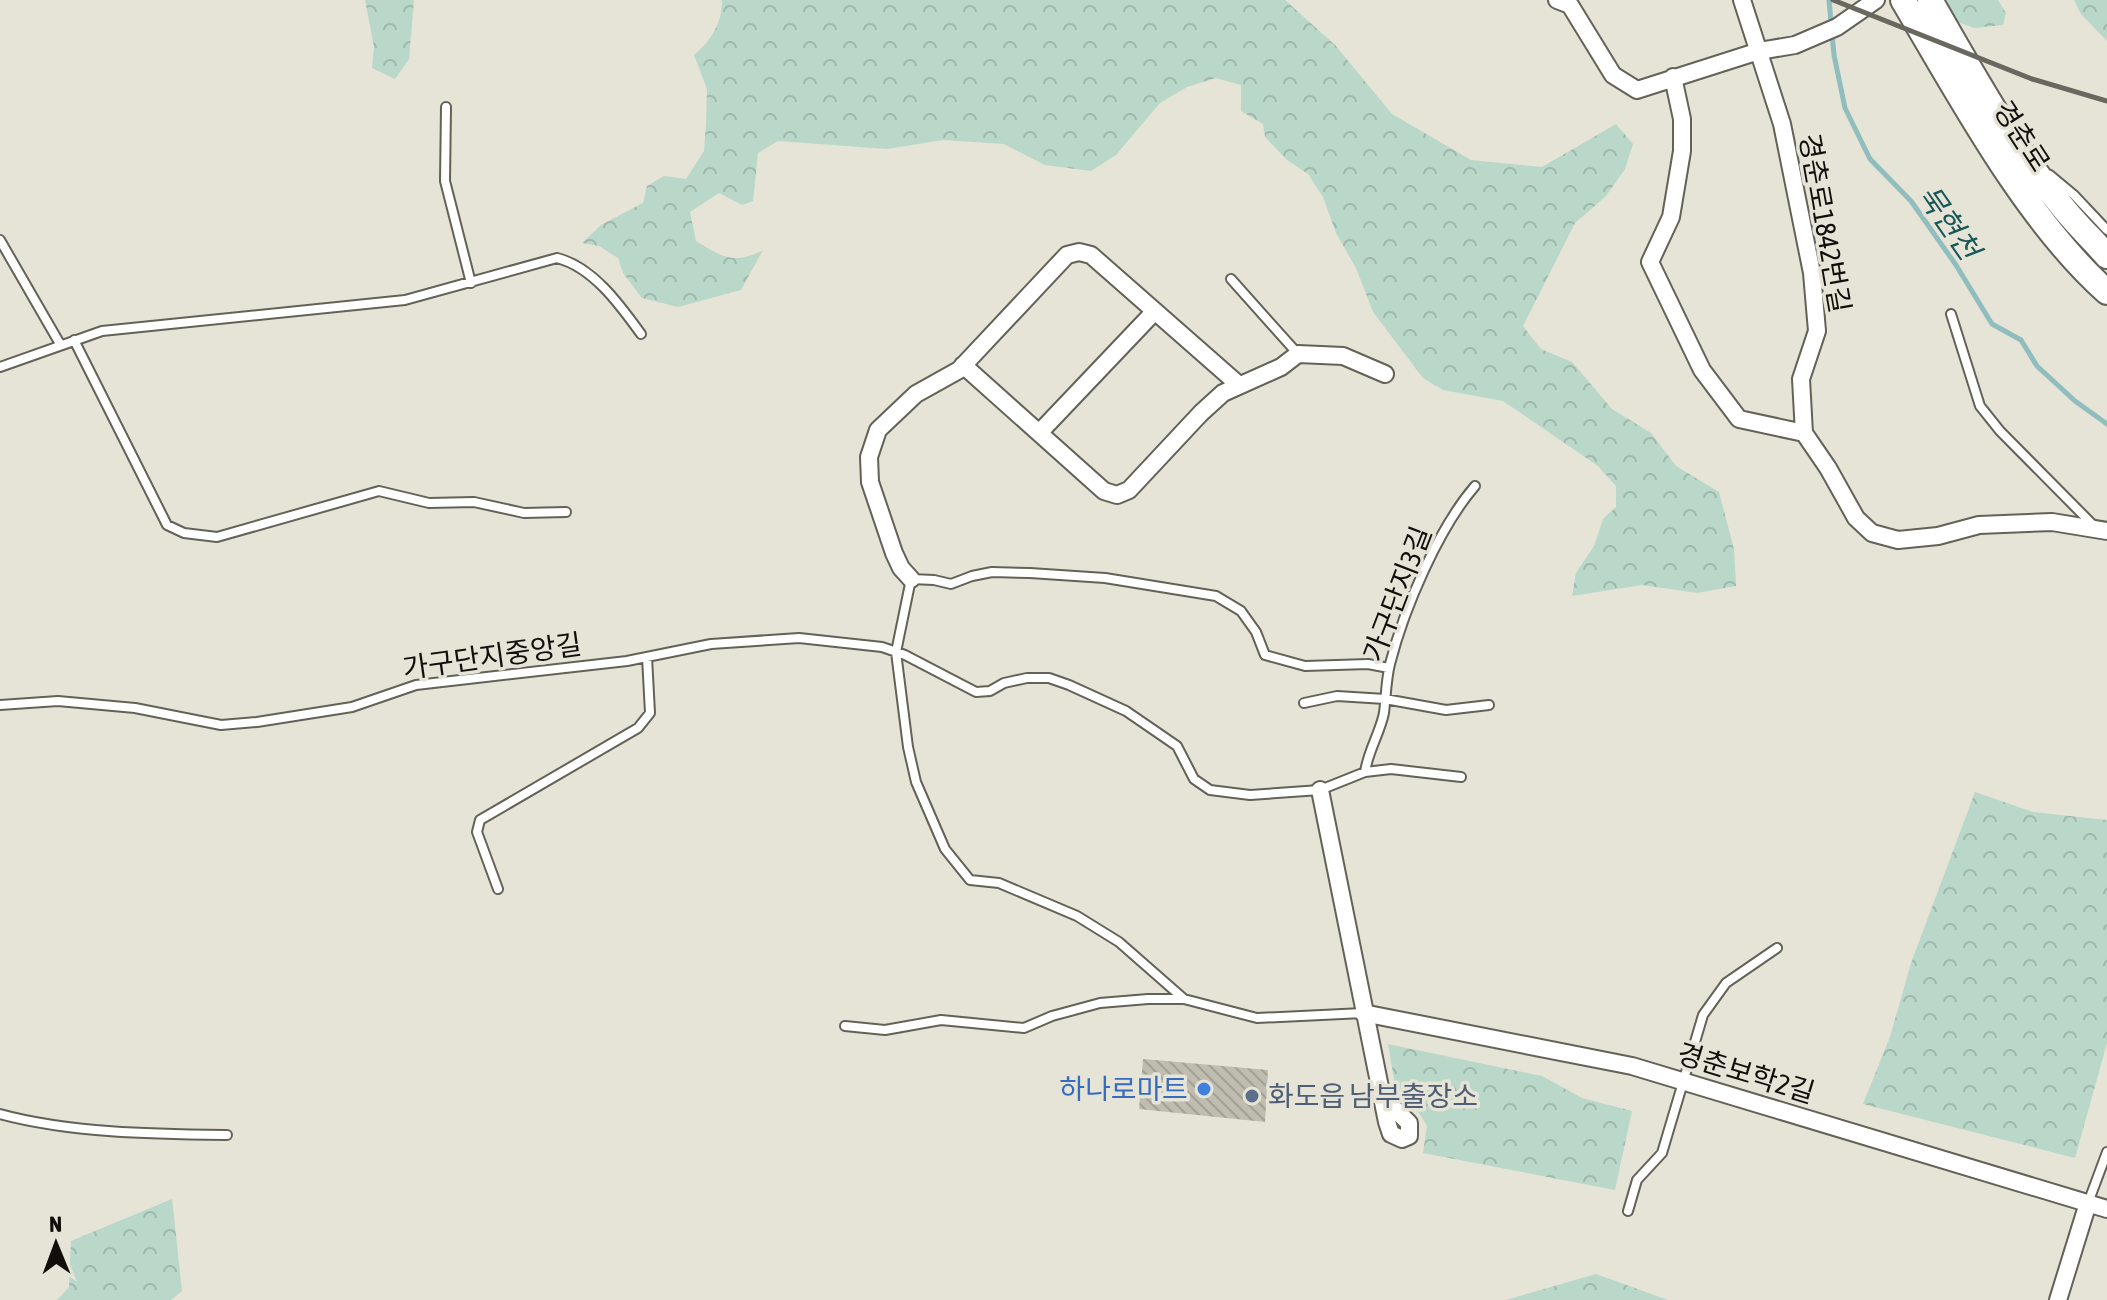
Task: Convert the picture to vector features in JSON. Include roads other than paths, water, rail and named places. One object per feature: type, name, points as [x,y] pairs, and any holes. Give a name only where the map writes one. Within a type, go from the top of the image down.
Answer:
[{"type":"street","points":[[1557,0],[1570,5],[1613,75],[1637,90],[1759,51],[1795,45],[1837,27],[1876,0]]},
{"type":"street","name":"경춘로1842번길","points":[[1742,0],[1782,124],[1812,273],[1817,331],[1801,379],[1804,433]]},
{"type":"street","name":"경춘로","points":[[1903,0],[1992,147],[2038,214],[2107,292]]},
{"type":"street","name":"경춘로","points":[[1930,0],[1972,73],[2026,155],[2060,204],[2107,256]]},
{"type":"street","points":[[1673,77],[1682,119],[1682,151],[1671,217],[1650,262],[1702,370],[1739,419],[1804,433],[1856,518],[1872,533],[1898,540],[1938,536],[1979,525],[2052,522],[2102,530]]},
{"type":"street","points":[[911,579],[901,568],[870,482],[869,457],[878,430],[916,394],[963,365],[1067,255],[1079,252],[1091,255],[1239,385]]},
{"type":"street","points":[[1039,433],[1155,311]]},
{"type":"street","points":[[963,365],[1104,491],[1117,495],[1129,490],[1223,393],[1281,367],[1298,354],[1343,356],[1385,374]]},
{"type":"street","points":[[1320,790],[1363,1013],[1383,1098]]},
{"type":"street","name":"경춘보학2길","points":[[1363,1013],[1632,1066],[2107,1209]]},
{"type":"street","points":[[2058,1300],[2088,1203]]},
{"type":"lane","points":[[446,107],[445,181],[471,283]]},
{"type":"lane","points":[[2026,155],[2074,195],[2107,230]]},
{"type":"lane","points":[[0,240],[60,344]]},
{"type":"lane","points":[[0,367],[102,331],[405,300],[557,258],[572,262],[620,305],[641,334]]},
{"type":"lane","points":[[1231,279],[1298,354]]},
{"type":"lane","points":[[1951,314],[1980,406],[2000,431],[2102,530]]},
{"type":"lane","points":[[74,340],[167,525],[184,533],[217,537],[379,491],[429,503],[474,502],[524,513],[566,512]]},
{"type":"lane","name":"가구단지3길","points":[[1365,772],[1384,715],[1389,668],[1429,558],[1462,501],[1475,486]]},
{"type":"lane","points":[[1184,999],[1119,942],[1077,916],[999,883],[970,880],[945,849],[916,782],[908,747],[896,652],[911,579],[951,584],[992,572],[1030,573],[1105,578],[1177,588],[1216,596],[1241,611],[1256,632],[1265,655],[1305,666],[1368,664],[1389,668]]},
{"type":"lane","name":"가구단지중앙길","points":[[0,705],[58,701],[135,708],[221,725],[352,707],[416,685],[647,657],[711,644],[799,638],[882,647],[976,692],[990,691],[1004,683],[1027,678],[1049,678],[1069,685],[1126,711],[1177,746],[1194,779],[1210,790],[1250,795],[1320,790],[1365,772],[1391,769],[1461,777]]},
{"type":"lane","points":[[498,889],[477,832],[480,820],[638,728],[650,713],[647,657]]},
{"type":"lane","points":[[1304,703],[1337,696],[1385,699],[1446,710],[1489,705]]},
{"type":"lane","points":[[1628,1211],[1637,1180],[1662,1153],[1703,1015],[1726,983],[1777,948]]},
{"type":"lane","points":[[845,1026],[885,1030],[941,1020],[1024,1028],[1052,1016],[1100,1003],[1184,999],[1257,1018],[1363,1013]]},
{"type":"lane","points":[[0,1114],[70,1126],[178,1135],[227,1135]]},
{"type":"lane","points":[[2088,1203],[2107,1152]]},
{"type":"waterway","name":"묵현천","points":[[1829,0],[1834,55],[1845,108],[1870,159],[1911,201],[1992,324],[2021,340],[2037,366],[2075,401],[2107,424]]},
{"type":"railway","points":[[1833,0],[2032,79],[2107,101]]},
{"type":"place","name":"하나로마트","points":[[1204,1089]]},
{"type":"place","name":"화도읍 남부출장소","points":[[1252,1096]]}]
